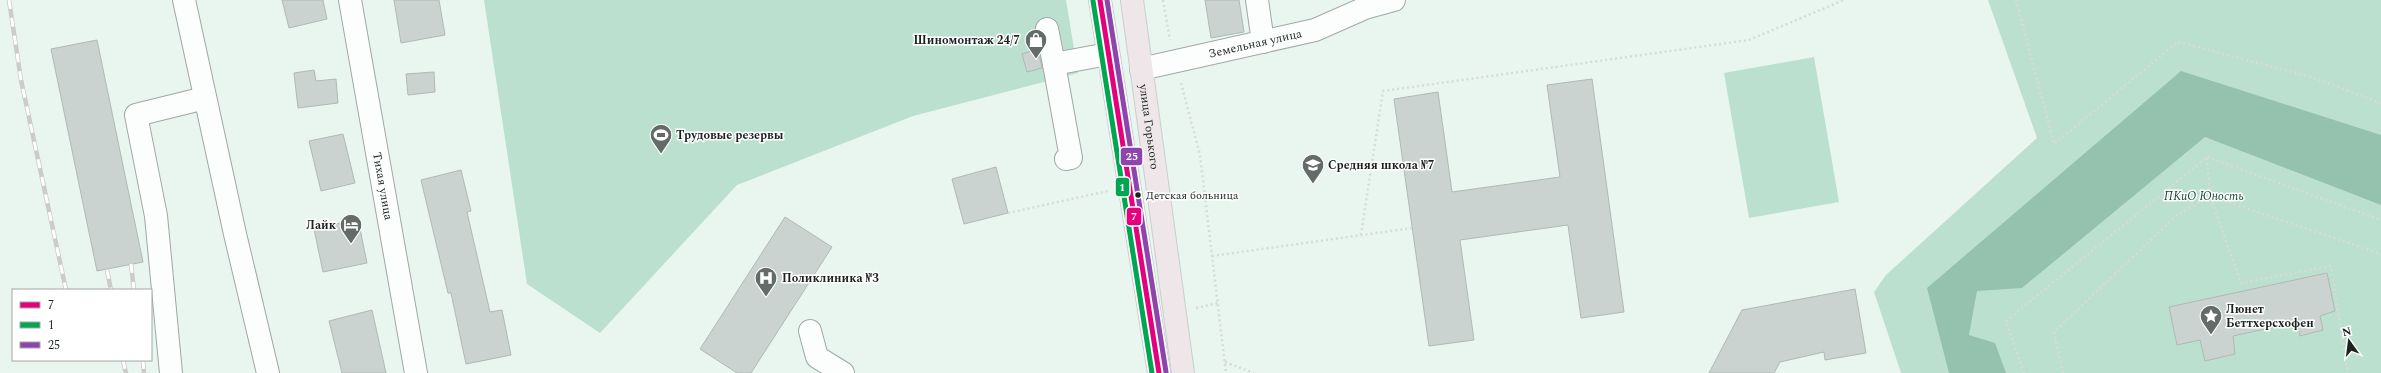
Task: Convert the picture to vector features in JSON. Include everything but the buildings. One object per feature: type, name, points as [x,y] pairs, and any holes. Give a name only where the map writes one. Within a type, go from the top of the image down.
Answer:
[{"type":"main road","points":[[1100,0],[1157,373],[1184,372]]},
{"type":"main road","name":"улица Горького","points":[[1132,0],[1184,372]]},
{"type":"street","points":[[184,0],[268,373]]},
{"type":"street","name":"Тихая улица","points":[[350,0],[416,373]]},
{"type":"street","points":[[1257,0],[1263,42]]},
{"type":"street","name":"Земельная улица","points":[[1141,69],[1315,30],[1365,4],[1394,0]]},
{"type":"street","points":[[1047,29],[1071,158],[1066,159]]},
{"type":"street","points":[[1054,64],[1108,54]]},
{"type":"street","points":[[171,373],[156,216],[136,115],[205,98]]},
{"type":"street","points":[[810,331],[817,357],[843,373]]},
{"type":"path","points":[[1163,0],[1173,62],[1184,92],[1200,156],[1226,373]]},
{"type":"path","points":[[1361,235],[1383,91],[1748,40],[1844,0]]},
{"type":"path","points":[[2016,0],[2054,144],[2178,42],[2311,77],[2381,103]]},
{"type":"path","points":[[2207,157],[2210,196],[2241,282],[2332,266],[2348,373]]},
{"type":"path","points":[[2207,157],[2381,220]]},
{"type":"path","points":[[2024,373],[2006,322],[2207,157]]},
{"type":"path","points":[[1008,213],[1113,190]]},
{"type":"path","points":[[2062,373],[2054,332],[2177,215],[2210,196],[2381,254]]},
{"type":"path","points":[[1212,256],[1412,228]]},
{"type":"path","points":[[1225,362],[1254,373]]},
{"type":"green space","name":"Трудовые резервы","points":[[484,0],[1066,0],[1078,73],[913,116],[737,185],[600,333],[527,284]]},
{"type":"green space","name":"ПКиО Юность","points":[[1988,0],[2381,0],[2381,373],[1901,373],[1874,292],[1886,275],[2037,138]]},
{"type":"green space","points":[[1814,57],[1839,202],[1749,218],[1724,73]]},
{"type":"shaded area","points":[[2181,71],[2381,135],[2381,205],[2205,137],[2022,288],[1977,291],[1969,335],[1995,343],[2006,373],[1949,373],[1927,288]]},
{"type":"railway","points":[[9,0],[21,80],[66,289]]},
{"type":"railway","points":[[131,264],[134,289]]},
{"type":"railway","points":[[107,270],[111,289]]},
{"type":"railway","points":[[123,361],[126,373]]},
{"type":"railway","points":[[143,361],[144,373]]},
{"type":"transit line","name":"7","points":[[1100,0],[1159,373]]},
{"type":"transit line","name":"25","points":[[1107,0],[1166,372]]},
{"type":"transit line","name":"1","points":[[1093,1],[1152,373]]},
{"type":"place","name":"Шиномонтаж 24/7","points":[[1036,60]]},
{"type":"place","name":"Трудовые резервы","points":[[661,154]]},
{"type":"place","name":"Средняя школа №7","points":[[1313,184]]},
{"type":"place","name":"Детская больница","points":[[1138,195]]},
{"type":"place","name":"Лайк","points":[[351,244]]},
{"type":"place","name":"Поликлиника №3","points":[[766,298]]},
{"type":"place","name":"Люнет Беттхерсхофен","points":[[2211,336]]}]
